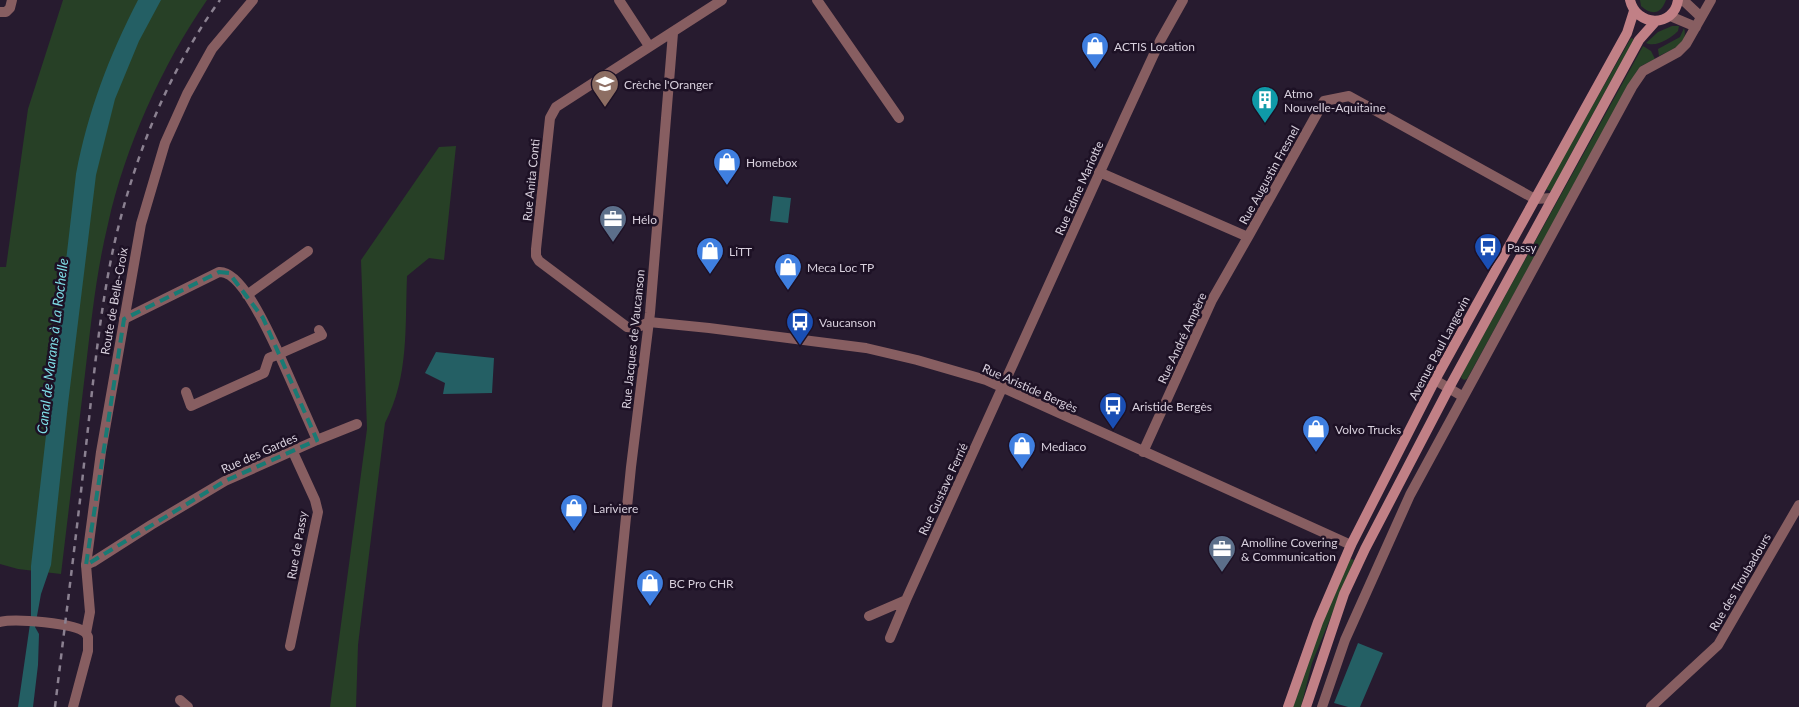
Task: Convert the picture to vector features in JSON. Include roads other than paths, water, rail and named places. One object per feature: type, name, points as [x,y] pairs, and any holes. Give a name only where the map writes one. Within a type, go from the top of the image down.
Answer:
[{"type":"main road","points":[[1630,0],[1639,17],[1655,22],[1670,16],[1675,10],[1678,0]]},
{"type":"main road","name":"Avenue Paul Langevin","points":[[1288,707],[1318,622],[1351,545],[1435,380],[1627,33],[1634,10]]},
{"type":"main road","points":[[1306,707],[1344,594],[1366,549],[1449,388],[1552,198],[1639,40],[1655,22]]},
{"type":"street","points":[[0,12],[6,12],[10,8],[12,0]]},
{"type":"street","name":"Route de Belle-Croix","points":[[73,707],[88,651],[88,637],[86,633],[90,612],[86,565],[101,452],[141,224],[165,144],[187,94],[212,49],[253,0]]},
{"type":"street","points":[[619,0],[649,46]]},
{"type":"street","points":[[673,33],[722,0]]},
{"type":"street","points":[[817,0],[899,118]]},
{"type":"street","name":"Rue Edme Mariotte","points":[[1003,388],[1099,172],[1160,41],[1183,0]]},
{"type":"street","points":[[1683,0],[1701,17]]},
{"type":"street","points":[[1322,707],[1345,640],[1410,495],[1462,396],[1632,87],[1643,71],[1678,52],[1686,44],[1711,0]]},
{"type":"street","points":[[1670,16],[1696,27]]},
{"type":"street","name":"Rue Anita Conti","points":[[649,322],[636,328],[627,327],[544,266],[536,256],[552,111],[649,46],[673,33]]},
{"type":"street","name":"Rue Jacques de Vaucanson","points":[[608,707],[631,467],[649,322],[673,33]]},
{"type":"street","name":"Rue Augustin Fresnel","points":[[1099,172],[1248,237],[1324,101],[1349,96],[1534,199]]},
{"type":"street","points":[[1534,199],[1552,198]]},
{"type":"street","name":"Rue André Ampère","points":[[1143,452],[1212,300],[1248,237]]},
{"type":"street","points":[[247,295],[308,251]]},
{"type":"street","name":"Rue des Gardes","points":[[86,565],[225,481],[317,440],[263,318],[233,276],[223,271],[219,272],[124,319]]},
{"type":"street","name":"Rue Aristide Bergès","points":[[649,322],[866,348],[917,360],[986,380],[1351,545]]},
{"type":"street","points":[[186,392],[191,406],[264,373],[270,358],[322,336],[320,330]]},
{"type":"street","points":[[1435,380],[1462,396]]},
{"type":"street","name":"Rue Gustave Ferrié","points":[[890,638],[1003,388]]},
{"type":"street","points":[[317,440],[357,424]]},
{"type":"street","name":"Rue de Passy","points":[[290,646],[318,512],[315,500],[293,452]]},
{"type":"street","name":"Rue des Troubadours","points":[[1651,707],[1718,645],[1799,505]]},
{"type":"street","points":[[869,616],[906,600]]},
{"type":"street","points":[[0,622],[17,620],[53,624],[79,628],[86,633]]},
{"type":"railway","points":[[55,707],[97,350],[104,297],[114,245],[142,148],[155,117],[184,57],[220,0]]},
{"type":"place","name":"ACTIS Location","points":[[1095,70]]},
{"type":"place","name":"Crèche l'Oranger","points":[[605,108]]},
{"type":"place","name":"Atmo Nouvelle-Aquitaine","points":[[1265,124]]},
{"type":"place","name":"Homebox","points":[[727,186]]},
{"type":"place","name":"Hélo","points":[[613,243]]},
{"type":"place","name":"Passy","points":[[1488,271]]},
{"type":"place","name":"LiTT","points":[[710,275]]},
{"type":"place","name":"Meca Loc TP","points":[[788,291]]},
{"type":"place","name":"Vaucanson","points":[[800,346]]},
{"type":"place","name":"Aristide Bergès","points":[[1113,430]]},
{"type":"place","name":"Volvo Trucks","points":[[1316,453]]},
{"type":"place","name":"Mediaco","points":[[1022,470]]},
{"type":"place","name":"Lariviere","points":[[574,532]]},
{"type":"place","name":"Amolline Covering & Communication","points":[[1222,573]]},
{"type":"place","name":"BC Pro CHR","points":[[650,607]]},
{"type":"water label","name":"Canal de Marans à La Rochelle","points":[[52,346]]}]
